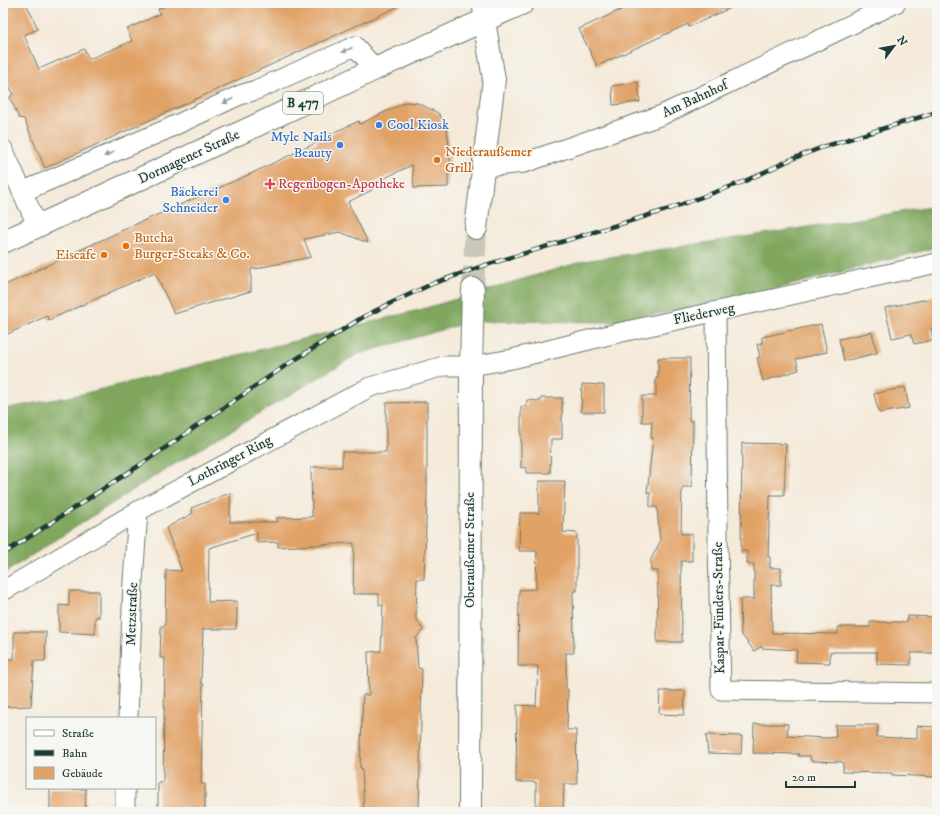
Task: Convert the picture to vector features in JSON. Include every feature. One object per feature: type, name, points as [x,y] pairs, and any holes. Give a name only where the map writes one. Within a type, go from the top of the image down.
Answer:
[{"type":"main road","name":"Dormagener Straße","points":[[3,242],[375,69],[483,12],[523,3]]},
{"type":"main road","points":[[476,228],[494,79],[483,12]]},
{"type":"main road","name":"Oberaußemer Straße","points":[[470,812],[471,366],[473,289]]},
{"type":"street","name":"Am Bahnhof","points":[[484,167],[524,163],[662,115],[896,3]]},
{"type":"street","points":[[22,192],[165,130],[240,95],[256,90],[355,46],[375,69]]},
{"type":"street","points":[[3,149],[38,227]]},
{"type":"street","name":"Fliederweg","points":[[471,366],[512,359],[613,334],[937,263]]},
{"type":"street","name":"Kaspar-Fünders-Straße","points":[[716,311],[721,690],[937,693]]},
{"type":"street","name":"Lothringer Ring","points":[[3,591],[138,511],[370,387],[444,366],[471,366]]},
{"type":"street","name":"Metzstraße","points":[[128,717],[133,581],[138,511]]},
{"type":"street","points":[[125,812],[126,789]]},
{"type":"green space","points":[[937,206],[937,247],[726,302],[614,322],[472,321],[356,355],[147,481],[3,574],[3,409],[78,395],[419,310],[584,261]]},
{"type":"building","points":[[3,3],[26,3],[38,29],[24,35],[39,69],[84,49],[89,59],[132,41],[127,29],[160,14],[158,9],[172,3],[406,3],[45,168],[24,119],[19,118],[10,98],[13,93],[3,73]]},
{"type":"building","points":[[636,3],[741,3],[689,27],[688,24],[597,66],[579,29]]},
{"type":"building","points":[[638,82],[640,102],[613,105],[612,86]]},
{"type":"building","points":[[406,102],[418,103],[438,113],[446,125],[451,174],[448,174],[448,187],[414,188],[412,165],[370,185],[372,190],[348,202],[368,243],[340,232],[304,239],[311,257],[251,269],[251,291],[174,314],[155,272],[49,320],[47,316],[3,336],[3,286],[134,225],[248,175],[318,142],[317,140],[359,121],[360,124]]},
{"type":"building","points":[[937,297],[937,327],[931,329],[933,340],[914,344],[911,334],[892,338],[885,308]]},
{"type":"building","points":[[821,324],[827,352],[796,359],[799,370],[763,381],[757,358],[760,357],[757,344],[762,343],[762,337]]},
{"type":"building","points":[[872,332],[877,353],[844,361],[839,339]]},
{"type":"building","points":[[658,358],[690,358],[689,421],[693,421],[692,487],[682,487],[681,534],[692,534],[692,561],[681,561],[682,642],[657,642],[658,571],[651,571],[651,559],[660,542],[657,507],[650,507],[650,493],[647,493],[653,438],[651,438],[652,422],[642,422],[642,396],[656,396]]},
{"type":"building","points":[[582,384],[604,385],[604,412],[581,412]]},
{"type":"building","points":[[905,387],[909,408],[879,413],[874,394]]},
{"type":"building","points":[[541,398],[562,398],[562,439],[551,439],[550,473],[526,473],[526,467],[521,468],[521,407],[527,406],[527,400],[541,401]]},
{"type":"building","points":[[427,402],[427,495],[424,579],[417,579],[416,619],[423,630],[416,638],[418,668],[422,669],[419,812],[364,812],[362,768],[360,768],[363,695],[369,695],[368,652],[381,651],[383,605],[379,605],[379,594],[353,594],[354,543],[278,547],[278,542],[257,543],[257,533],[209,548],[208,602],[237,601],[237,616],[236,629],[203,629],[201,683],[203,683],[201,784],[205,784],[205,812],[158,812],[158,782],[163,782],[165,658],[160,658],[161,626],[165,626],[166,570],[182,571],[166,528],[193,513],[191,508],[230,493],[230,522],[278,522],[277,518],[312,517],[311,467],[342,467],[342,452],[386,452],[386,403]]},
{"type":"building","points":[[742,443],[786,444],[784,495],[770,495],[768,557],[770,557],[770,568],[781,568],[781,585],[771,585],[772,633],[838,634],[838,627],[870,627],[870,622],[907,622],[907,616],[936,617],[937,653],[911,653],[911,665],[877,664],[877,652],[830,652],[830,663],[796,662],[797,650],[762,648],[762,646],[754,651],[741,634],[740,599],[754,599],[754,564],[747,564],[747,551],[741,551]]},
{"type":"building","points":[[539,481],[565,481],[563,532],[577,533],[577,591],[573,591],[574,653],[566,653],[566,689],[568,689],[567,730],[576,730],[577,784],[564,784],[563,812],[536,812],[536,782],[516,782],[517,705],[536,706],[538,666],[518,666],[519,590],[536,589],[537,551],[519,551],[520,513],[539,513]]},
{"type":"building","points":[[69,591],[99,591],[99,617],[95,617],[95,634],[59,632],[59,605],[69,606]]},
{"type":"building","points":[[14,632],[46,632],[45,661],[34,661],[31,706],[3,707],[3,659],[14,659]]},
{"type":"building","points":[[660,691],[685,691],[684,715],[659,714]]},
{"type":"building","points":[[754,724],[788,724],[787,736],[827,738],[836,737],[835,725],[878,725],[877,737],[917,739],[917,726],[937,727],[937,777],[892,775],[892,773],[843,772],[843,762],[811,761],[810,756],[798,756],[799,754],[753,753]]},
{"type":"building","points":[[706,735],[742,736],[741,754],[708,753]]},
{"type":"building","points":[[50,789],[86,789],[85,812],[50,812]]},
{"type":"tunnel","points":[[473,289],[476,228]]},
{"type":"railway","points":[[3,554],[140,465],[285,366],[363,317],[391,303],[434,283],[486,265],[666,210],[743,182],[792,159],[823,147],[937,112]]},
{"type":"place","name":"Cool Kiosk","points":[[379,125]]},
{"type":"place","name":"Myle Nails Beauty","points":[[340,145]]},
{"type":"place","name":"Niederaußemer Grill","points":[[437,160]]},
{"type":"place","name":"Regenbogen-Apotheke","points":[[270,184]]},
{"type":"place","name":"Bäckerei Schneider","points":[[226,200]]},
{"type":"place","name":"Butcha Burger-Steaks & Co.","points":[[126,246]]},
{"type":"place","name":"Eiscafe","points":[[104,255]]}]
